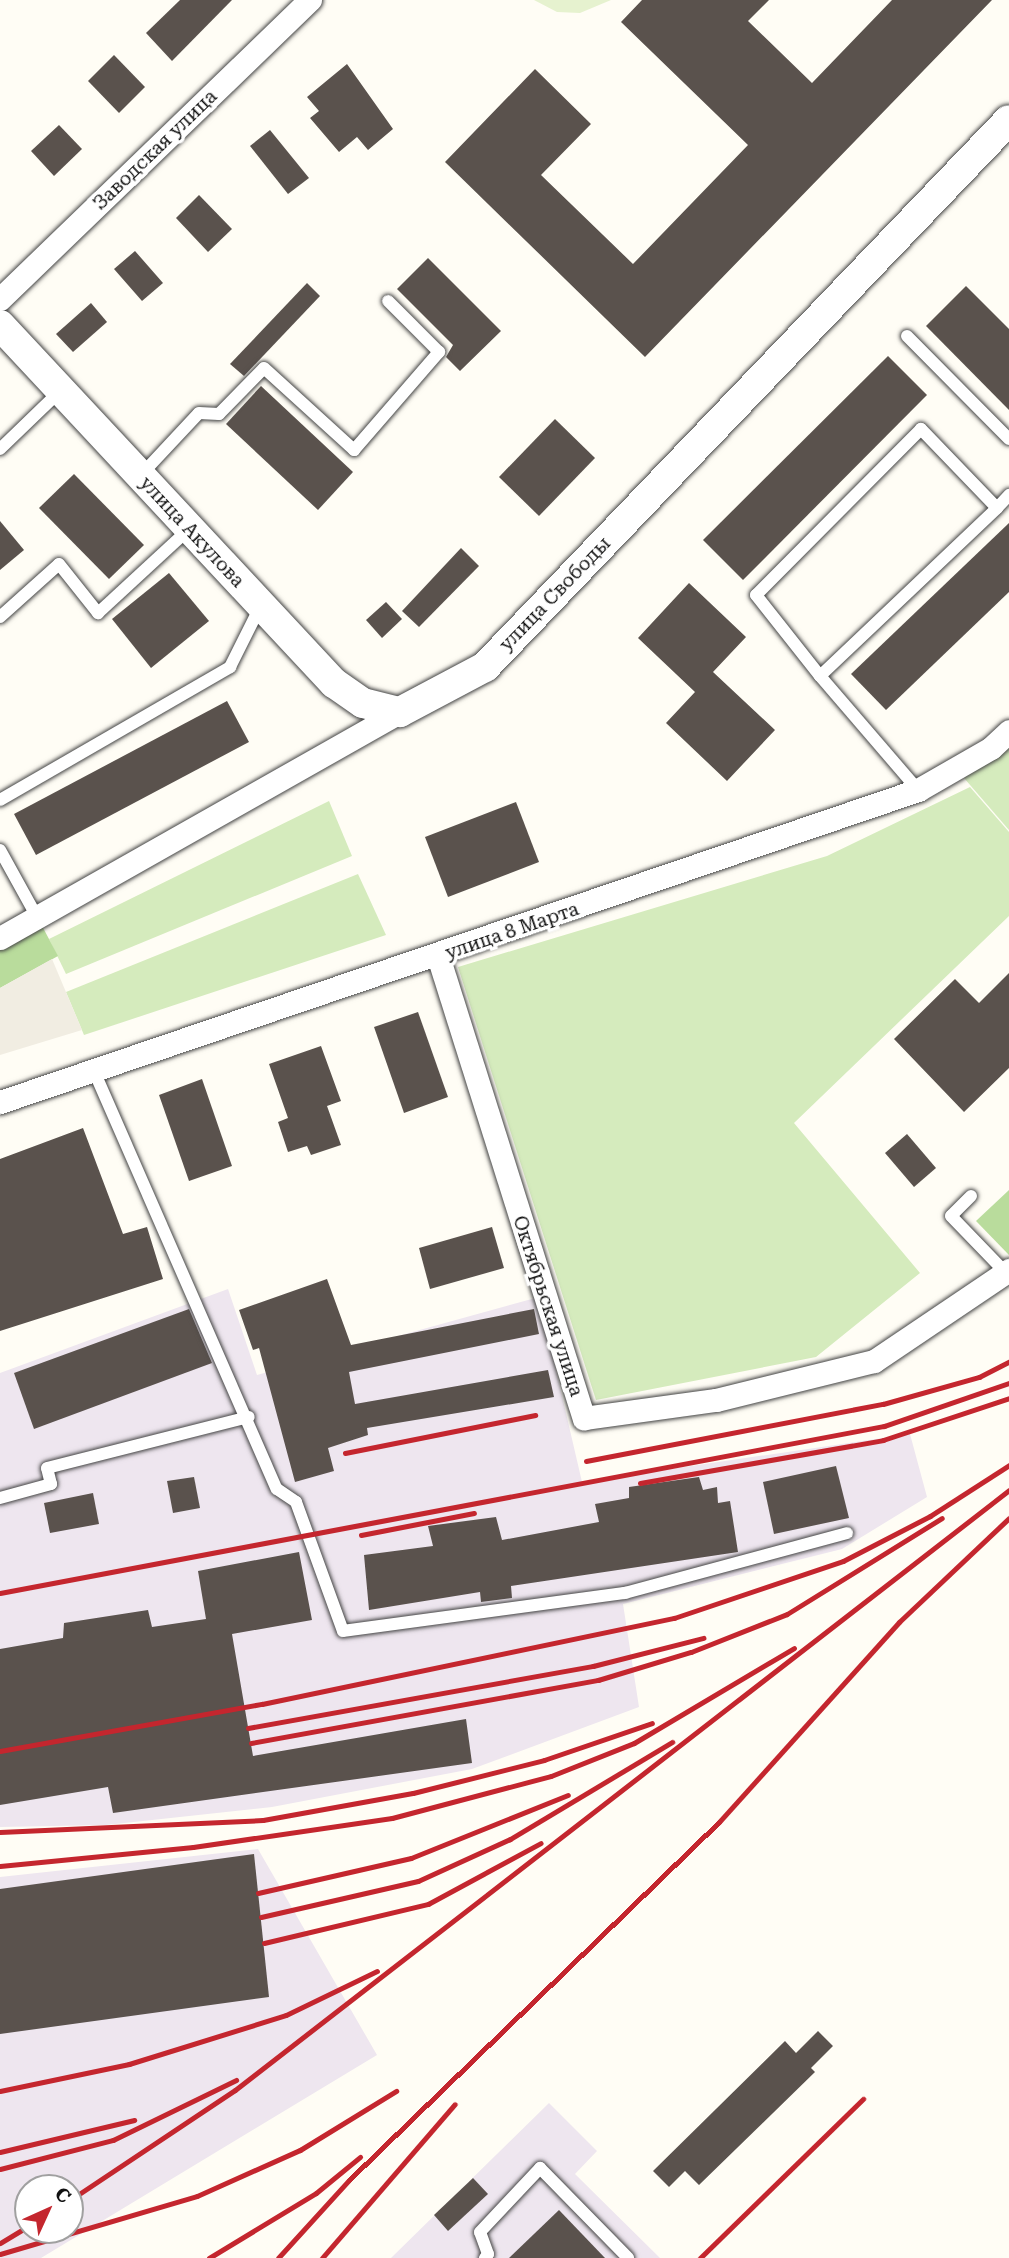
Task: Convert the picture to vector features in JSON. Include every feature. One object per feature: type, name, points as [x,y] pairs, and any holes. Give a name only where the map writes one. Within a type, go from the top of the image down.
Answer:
[{"type":"street","name":"Заводская улица","points":[[0,299],[302,3]]},
{"type":"street","name":"улица Свободы","points":[[0,938],[400,712],[485,667],[1009,120]]},
{"type":"street","name":"улица Акулова","points":[[0,325],[334,684],[363,703],[400,712]]},
{"type":"street","name":"улица 8 Марта","points":[[0,1102],[438,957],[918,790],[991,748],[1009,731]]},
{"type":"street","name":"Октябрьская улица","points":[[438,957],[584,1418],[716,1399],[874,1361],[1007,1271]]},
{"type":"lane","points":[[140,477],[199,413],[219,414],[264,368],[354,450],[439,352],[388,301]]},
{"type":"lane","points":[[907,336],[1009,439]]},
{"type":"lane","points":[[0,449],[60,391]]},
{"type":"lane","points":[[918,790],[820,676],[756,595],[921,429],[996,508]]},
{"type":"lane","points":[[820,676],[1009,495]]},
{"type":"lane","points":[[0,617],[59,564],[98,612],[189,528]]},
{"type":"lane","points":[[0,800],[230,667],[261,605]]},
{"type":"lane","points":[[0,850],[37,917]]},
{"type":"lane","points":[[94,1070],[249,1417],[277,1489],[296,1503],[343,1631],[625,1593],[847,1533]]},
{"type":"lane","points":[[971,1196],[951,1216],[1007,1271]]},
{"type":"lane","points":[[0,1498],[51,1484],[47,1468],[249,1417]]},
{"type":"lane","points":[[485,2258],[488,2255],[480,2232],[540,2168],[628,2258]]},
{"type":"shaded area","points":[[52,959],[82,1030],[0,1055],[0,988]]},
{"type":"shaded area","points":[[228,1289],[257,1375],[539,1297],[582,1482],[910,1434],[927,1497],[842,1549],[623,1604],[639,1707],[472,1769],[272,1807],[106,1825],[0,1827],[0,1373]]},
{"type":"shaded area","points":[[258,1849],[377,2055],[84,2232],[84,2174],[14,2174],[14,2244],[64,2244],[41,2258],[0,2258],[0,1877]]},
{"type":"shaded area","points":[[549,2103],[597,2151],[575,2174],[660,2258],[391,2258]]},
{"type":"green space","points":[[534,0],[611,0],[580,13],[557,12]]},
{"type":"green space","points":[[1009,741],[1009,830],[964,778]]},
{"type":"green space","points":[[970,787],[1009,832],[1009,916],[794,1123],[920,1273],[816,1357],[596,1400],[458,967],[827,856]]},
{"type":"green space","points":[[329,801],[352,856],[66,974],[49,939]]},
{"type":"green space","points":[[358,874],[386,935],[84,1035],[66,992]]},
{"type":"green space","points":[[41,924],[58,956],[0,988],[0,948]]},
{"type":"green space","points":[[1009,1190],[1009,1255],[976,1221]]},
{"type":"building","points":[[180,0],[232,0],[172,61],[146,33]]},
{"type":"building","points":[[642,0],[769,0],[748,21],[812,83],[892,0],[992,0],[645,357],[445,162],[535,69],[591,124],[541,175],[633,264],[748,145],[621,22]]},
{"type":"building","points":[[114,55],[145,87],[119,113],[88,81]]},
{"type":"building","points":[[347,64],[393,129],[368,150],[357,137],[339,152],[310,118],[319,111],[307,97]]},
{"type":"building","points":[[59,125],[82,149],[54,176],[31,151]]},
{"type":"building","points":[[270,130],[309,178],[288,194],[250,146]]},
{"type":"building","points":[[199,195],[232,229],[208,252],[176,218]]},
{"type":"building","points":[[135,251],[163,283],[142,301],[114,269]]},
{"type":"building","points":[[428,258],[501,331],[460,371],[446,357],[453,345],[397,289]]},
{"type":"building","points":[[307,283],[320,296],[244,376],[230,364]]},
{"type":"building","points":[[966,286],[1009,329],[1009,410],[926,326]]},
{"type":"building","points":[[91,303],[107,322],[73,352],[56,334]]},
{"type":"building","points":[[888,356],[927,395],[743,580],[703,540]]},
{"type":"building","points":[[261,386],[353,472],[318,510],[226,424]]},
{"type":"building","points":[[555,419],[595,458],[539,516],[499,477]]},
{"type":"building","points":[[74,474],[144,545],[109,579],[39,508]]},
{"type":"building","points":[[0,521],[24,550],[0,570]]},
{"type":"building","points":[[1009,523],[1009,592],[886,710],[851,674]]},
{"type":"building","points":[[461,548],[479,566],[419,627],[402,611]]},
{"type":"building","points":[[169,573],[209,621],[151,668],[112,619]]},
{"type":"building","points":[[689,583],[746,637],[713,672],[775,730],[727,781],[666,723],[695,692],[638,638]]},
{"type":"building","points":[[386,602],[402,619],[382,638],[366,620]]},
{"type":"building","points":[[227,701],[249,742],[36,855],[14,814]]},
{"type":"building","points":[[516,802],[539,862],[448,897],[425,837]]},
{"type":"building","points":[[1009,973],[1009,1068],[964,1112],[894,1039],[955,979],[979,1003]]},
{"type":"building","points":[[418,1012],[448,1097],[404,1113],[374,1027]]},
{"type":"building","points":[[321,1046],[341,1101],[327,1106],[341,1145],[311,1155],[307,1146],[288,1152],[278,1122],[288,1118],[269,1064]]},
{"type":"building","points":[[202,1079],[232,1166],[189,1181],[159,1095]]},
{"type":"building","points":[[83,1128],[123,1234],[147,1227],[163,1279],[0,1331],[0,1159]]},
{"type":"building","points":[[907,1134],[936,1168],[914,1187],[885,1153]]},
{"type":"building","points":[[492,1227],[504,1268],[430,1289],[419,1248]]},
{"type":"building","points":[[327,1279],[351,1345],[534,1309],[539,1334],[349,1372],[355,1404],[548,1370],[554,1397],[367,1428],[368,1435],[328,1448],[334,1471],[295,1482],[259,1348],[253,1350],[239,1310]]},
{"type":"building","points":[[189,1309],[212,1363],[34,1429],[14,1373]]},
{"type":"building","points":[[836,1466],[849,1518],[774,1534],[763,1482]]},
{"type":"building","points":[[194,1477],[200,1508],[173,1513],[167,1481]]},
{"type":"building","points":[[699,1477],[703,1490],[717,1487],[718,1503],[730,1501],[738,1552],[511,1586],[512,1598],[481,1602],[480,1592],[369,1610],[364,1555],[433,1546],[428,1526],[496,1517],[502,1540],[599,1522],[595,1504],[629,1498],[629,1487]]},
{"type":"building","points":[[93,1493],[99,1524],[50,1533],[44,1503]]},
{"type":"building","points":[[299,1552],[312,1620],[232,1634],[253,1756],[466,1719],[472,1763],[113,1813],[108,1787],[0,1805],[0,1649],[63,1638],[64,1623],[148,1610],[152,1627],[206,1619],[198,1571]]},
{"type":"building","points":[[254,1854],[269,1997],[0,2034],[0,1889]]},
{"type":"building","points":[[818,2031],[833,2046],[811,2068],[815,2072],[699,2185],[685,2171],[669,2187],[653,2171],[785,2041],[796,2053]]},
{"type":"building","points":[[473,2178],[488,2194],[448,2231],[434,2215]]},
{"type":"building","points":[[559,2210],[605,2258],[509,2258]]},
{"type":"railway","points":[[586,1461],[883,1404],[979,1377],[1009,1362]]},
{"type":"railway","points":[[0,1593],[884,1426],[1009,1383]]},
{"type":"railway","points":[[640,1483],[883,1440],[1009,1398]]},
{"type":"railway","points":[[345,1453],[535,1415]]},
{"type":"railway","points":[[0,1751],[262,1704],[674,1618],[843,1561],[930,1516],[1009,1465]]},
{"type":"railway","points":[[84,2191],[235,2090],[1009,1490]]},
{"type":"railway","points":[[361,1535],[474,1513]]},
{"type":"railway","points":[[251,1743],[598,1680],[691,1652],[787,1614],[942,1518]]},
{"type":"railway","points":[[278,2258],[349,2180],[719,1822],[899,1622],[1009,1518]]},
{"type":"railway","points":[[248,1728],[593,1666],[703,1638]]},
{"type":"railway","points":[[0,1866],[193,1847],[392,1818],[551,1776],[634,1743],[794,1648]]},
{"type":"railway","points":[[0,1832],[263,1820],[413,1793],[544,1760],[652,1723]]},
{"type":"railway","points":[[261,1917],[418,1881],[510,1839],[672,1742]]},
{"type":"railway","points":[[258,1893],[411,1858],[568,1795]]},
{"type":"railway","points":[[264,1943],[428,1904],[541,1843]]},
{"type":"railway","points":[[0,2091],[129,2064],[286,2015],[377,1971]]},
{"type":"railway","points":[[0,2169],[113,2140],[236,2080]]},
{"type":"railway","points":[[0,2254],[197,2196],[300,2150],[396,2091]]},
{"type":"railway","points":[[700,2258],[863,2099]]},
{"type":"railway","points":[[322,2258],[455,2104]]},
{"type":"railway","points":[[0,2152],[134,2120]]},
{"type":"railway","points":[[209,2258],[316,2193],[360,2157]]},
{"type":"railway","points":[[0,2243],[14,2234]]}]
